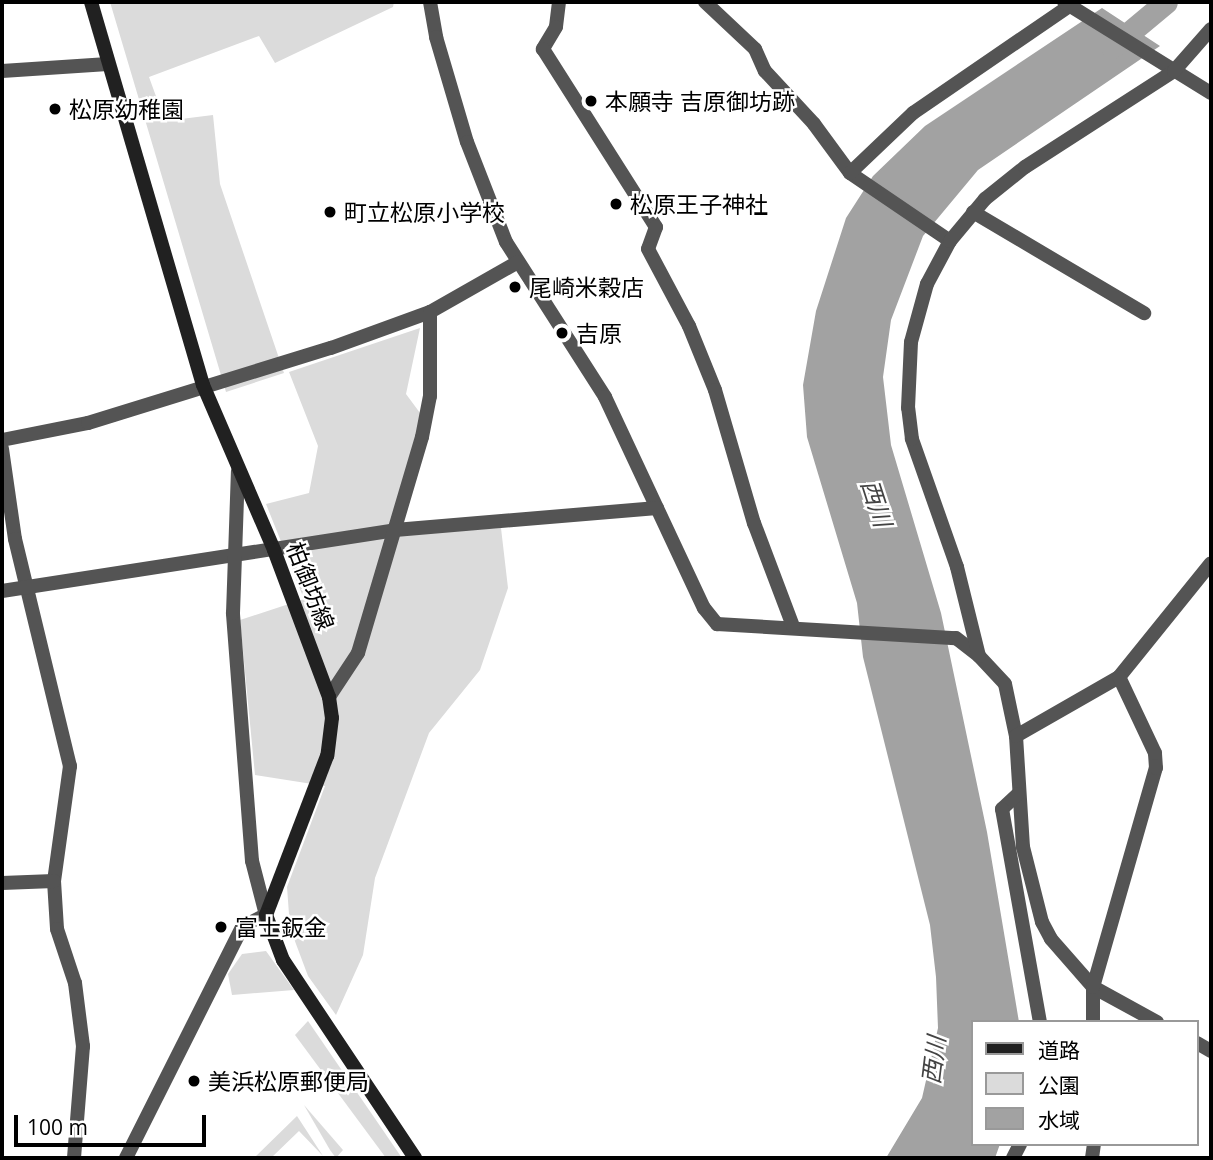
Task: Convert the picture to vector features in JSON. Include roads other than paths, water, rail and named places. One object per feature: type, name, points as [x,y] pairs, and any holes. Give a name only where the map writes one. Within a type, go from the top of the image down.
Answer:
[{"type":"main road","name":"柏御坊線","points":[[91,2],[108,64],[140,160],[203,385],[274,550],[329,697],[332,719],[327,756],[266,915]]},
{"type":"main road","points":[[266,915],[283,960],[415,1158]]},
{"type":"street","points":[[430,2],[436,37],[478,177],[519,262],[605,397],[704,608],[718,624],[793,626],[956,638],[979,656],[1004,684],[1016,736],[1023,847],[1042,922],[1051,939],[1093,988],[1153,1020]]},
{"type":"street","points":[[559,2],[556,27],[544,49],[656,227],[648,249],[689,326],[715,390],[754,523],[793,626]]},
{"type":"street","points":[[705,2],[755,49],[765,71],[814,124],[853,175],[950,241]]},
{"type":"street","points":[[853,175],[913,113],[1067,4],[1211,93]]},
{"type":"street","points":[[979,656],[957,567],[912,439],[907,390],[915,318],[950,241],[974,212],[1026,167],[1174,71],[1211,29]]},
{"type":"street","points":[[2,71],[108,64]]},
{"type":"street","points":[[974,212],[1144,313]]},
{"type":"street","points":[[2,440],[88,423],[430,312],[519,262]]},
{"type":"street","points":[[329,697],[358,653],[395,530],[430,396],[430,312]]},
{"type":"street","points":[[2,449],[15,539],[30,586],[70,766],[54,881],[57,929],[75,983],[83,1046],[74,1158]]},
{"type":"street","points":[[126,1158],[242,927],[266,915],[252,861],[233,613],[238,471]]},
{"type":"street","points":[[2,591],[237,557],[395,530],[657,508]]},
{"type":"street","points":[[1016,736],[1119,677],[1211,563]]},
{"type":"street","points":[[1093,1020],[1093,988],[1156,768],[1155,753],[1119,677]]},
{"type":"street","points":[[1018,794],[1002,809],[1040,1020]]},
{"type":"street","points":[[2,883],[54,881]]},
{"type":"water","points":[[1102,8],[1160,46],[978,170],[923,236],[891,320],[883,377],[891,445],[941,613],[987,832],[1019,1020],[972,1020],[972,1146],[999,1146],[995,1158],[886,1158],[922,1098],[938,1028],[936,977],[930,925],[863,657],[857,603],[807,437],[803,385],[816,311],[846,218],[873,176],[925,126]]},
{"type":"waterway","name":"西川","points":[[1112,47],[1166,2]]},
{"type":"place","name":"本願寺 吉原御坊跡","points":[[591,101]]},
{"type":"place","name":"松原幼稚園","points":[[55,109]]},
{"type":"place","name":"松原王子神社","points":[[616,204]]},
{"type":"place","name":"町立松原小学校","points":[[330,212]]},
{"type":"place","name":"尾崎米穀店","points":[[515,287]]},
{"type":"place","name":"吉原","points":[[562,333]]},
{"type":"place","name":"富士鈑金","points":[[221,927]]},
{"type":"place","name":"美浜松原郵便局","points":[[194,1081]]}]
